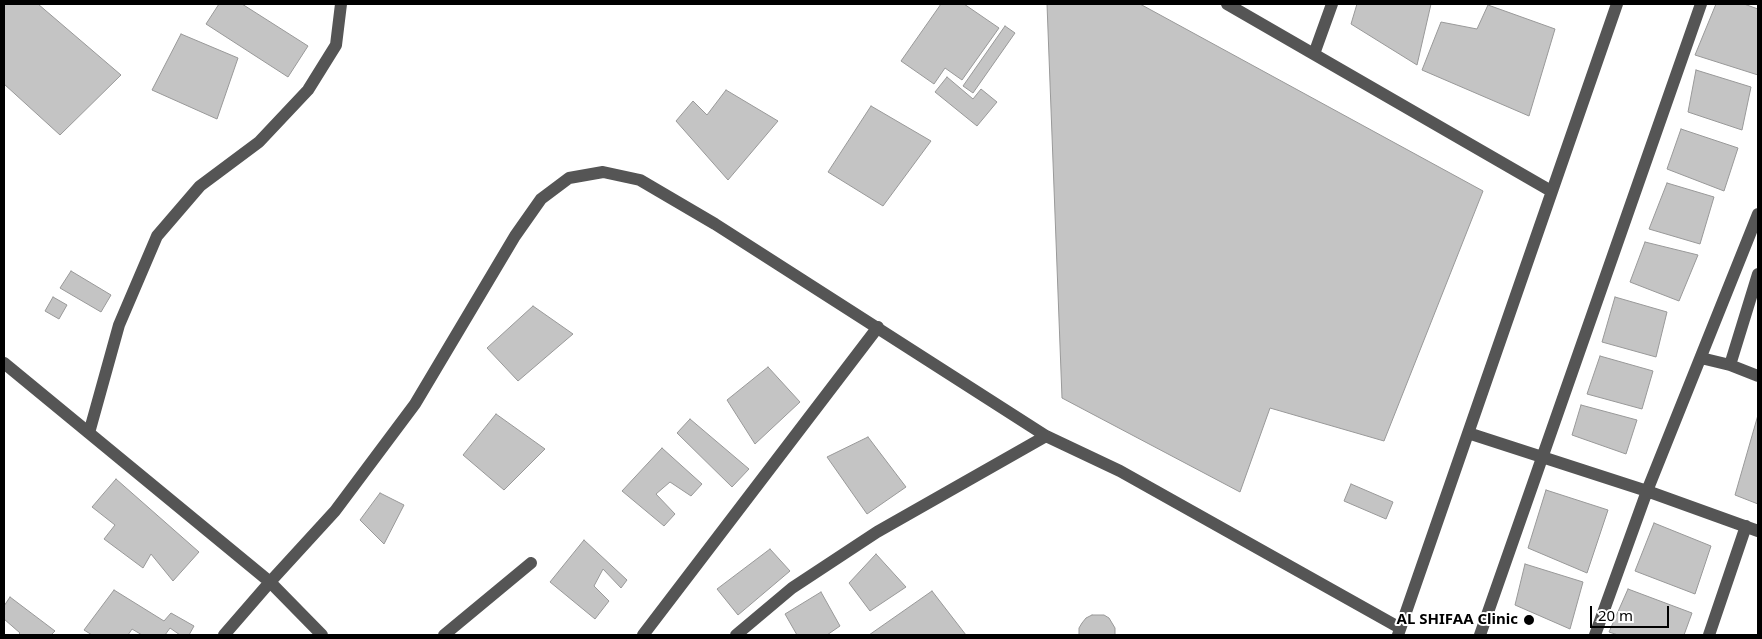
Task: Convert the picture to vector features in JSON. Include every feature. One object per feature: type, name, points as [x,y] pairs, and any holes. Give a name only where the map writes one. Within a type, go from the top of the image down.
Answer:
[{"type":"street","points":[[89,433],[119,325],[157,236],[200,186],[259,142],[308,90],[336,45],[341,4]]},
{"type":"street","points":[[1228,4],[1551,192]]},
{"type":"street","points":[[1314,54],[1332,4]]},
{"type":"street","points":[[224,635],[335,511],[415,404],[515,236],[541,199],[569,178],[603,172],[640,180],[715,224],[1046,436],[1120,471],[1399,632],[1617,4]]},
{"type":"street","points":[[1480,635],[1700,4]]},
{"type":"street","points":[[1595,635],[1647,491],[1758,214]]},
{"type":"street","points":[[1730,365],[1758,274]]},
{"type":"street","points":[[643,635],[878,327]]},
{"type":"street","points":[[1701,358],[1730,365],[1758,376]]},
{"type":"street","points":[[4,363],[270,582],[322,635]]},
{"type":"street","points":[[1468,433],[1647,491],[1752,528],[1709,635]]},
{"type":"street","points":[[736,635],[792,588],[877,532],[1046,436]]},
{"type":"street","points":[[444,635],[531,563]]},
{"type":"building","points":[[4,4],[38,4],[121,75],[60,135],[4,84]]},
{"type":"building","points":[[219,4],[242,4],[308,46],[288,77],[206,24]]},
{"type":"building","points":[[941,4],[964,4],[999,28],[962,80],[945,68],[934,84],[901,61]]},
{"type":"building","points":[[1047,4],[1140,4],[1483,191],[1384,441],[1270,408],[1240,492],[1062,398]]},
{"type":"building","points":[[1357,4],[1431,4],[1417,65],[1351,24]]},
{"type":"building","points":[[1716,4],[1744,4],[1758,9],[1758,75],[1695,55]]},
{"type":"building","points":[[1488,5],[1555,29],[1529,116],[1422,70],[1441,22],[1477,29]]},
{"type":"building","points":[[1005,26],[1015,33],[973,93],[963,86]]},
{"type":"building","points":[[181,34],[238,58],[217,119],[152,90]]},
{"type":"building","points":[[1696,70],[1751,87],[1742,130],[1688,112]]},
{"type":"building","points":[[947,77],[973,99],[981,89],[997,102],[977,126],[935,92]]},
{"type":"building","points":[[726,90],[778,121],[728,180],[676,121],[693,101],[707,115]]},
{"type":"building","points":[[871,106],[931,141],[883,206],[828,172]]},
{"type":"building","points":[[1681,129],[1738,148],[1724,191],[1667,169]]},
{"type":"building","points":[[1667,183],[1714,197],[1700,244],[1649,229]]},
{"type":"building","points":[[1645,242],[1698,255],[1679,301],[1630,282]]},
{"type":"building","points":[[71,271],[111,295],[101,312],[60,288]]},
{"type":"building","points":[[53,297],[67,305],[59,319],[45,311]]},
{"type":"building","points":[[1615,297],[1667,312],[1656,357],[1602,342]]},
{"type":"building","points":[[533,306],[573,334],[518,381],[487,348]]},
{"type":"building","points":[[1600,356],[1653,371],[1642,409],[1587,394]]},
{"type":"building","points":[[768,367],[800,402],[755,444],[727,400]]},
{"type":"building","points":[[1581,405],[1637,420],[1626,454],[1572,435]]},
{"type":"building","points":[[496,414],[545,449],[504,490],[463,455]]},
{"type":"building","points":[[1758,415],[1758,504],[1735,495]]},
{"type":"building","points":[[690,419],[749,469],[732,487],[677,433]]},
{"type":"building","points":[[868,437],[906,487],[867,514],[827,457]]},
{"type":"building","points":[[662,448],[702,484],[691,496],[670,482],[656,494],[675,514],[664,526],[622,491]]},
{"type":"building","points":[[116,479],[199,552],[173,581],[151,554],[143,568],[104,539],[115,525],[92,507]]},
{"type":"building","points":[[1351,484],[1393,502],[1386,519],[1344,501]]},
{"type":"building","points":[[1546,490],[1608,510],[1587,573],[1528,548]]},
{"type":"building","points":[[380,493],[404,505],[384,544],[360,520]]},
{"type":"building","points":[[1654,523],[1711,546],[1695,594],[1635,571]]},
{"type":"building","points":[[584,540],[627,580],[621,588],[603,569],[594,586],[609,601],[595,619],[550,582]]},
{"type":"building","points":[[770,549],[790,571],[738,615],[717,589]]},
{"type":"building","points":[[876,554],[906,587],[870,611],[849,583]]},
{"type":"building","points":[[1525,564],[1583,582],[1570,629],[1515,605]]},
{"type":"building","points":[[1628,589],[1692,613],[1684,635],[1618,635],[1609,632]]},
{"type":"building","points":[[114,590],[164,621],[171,613],[194,626],[189,635],[180,635],[170,628],[165,635],[142,635],[132,629],[128,635],[92,635],[84,630]]},
{"type":"building","points":[[932,591],[966,635],[869,635]]},
{"type":"building","points":[[821,592],[840,626],[827,635],[797,635],[785,614]]},
{"type":"building","points":[[10,597],[55,631],[51,635],[18,635],[20,633],[4,619],[4,606]]},
{"type":"building","points":[[1092,615],[1104,615],[1109,618],[1115,628],[1115,635],[1079,635],[1079,628],[1082,623]]},
{"type":"place","name":"AL SHIFAA Clinic","points":[[1529,620]]}]
